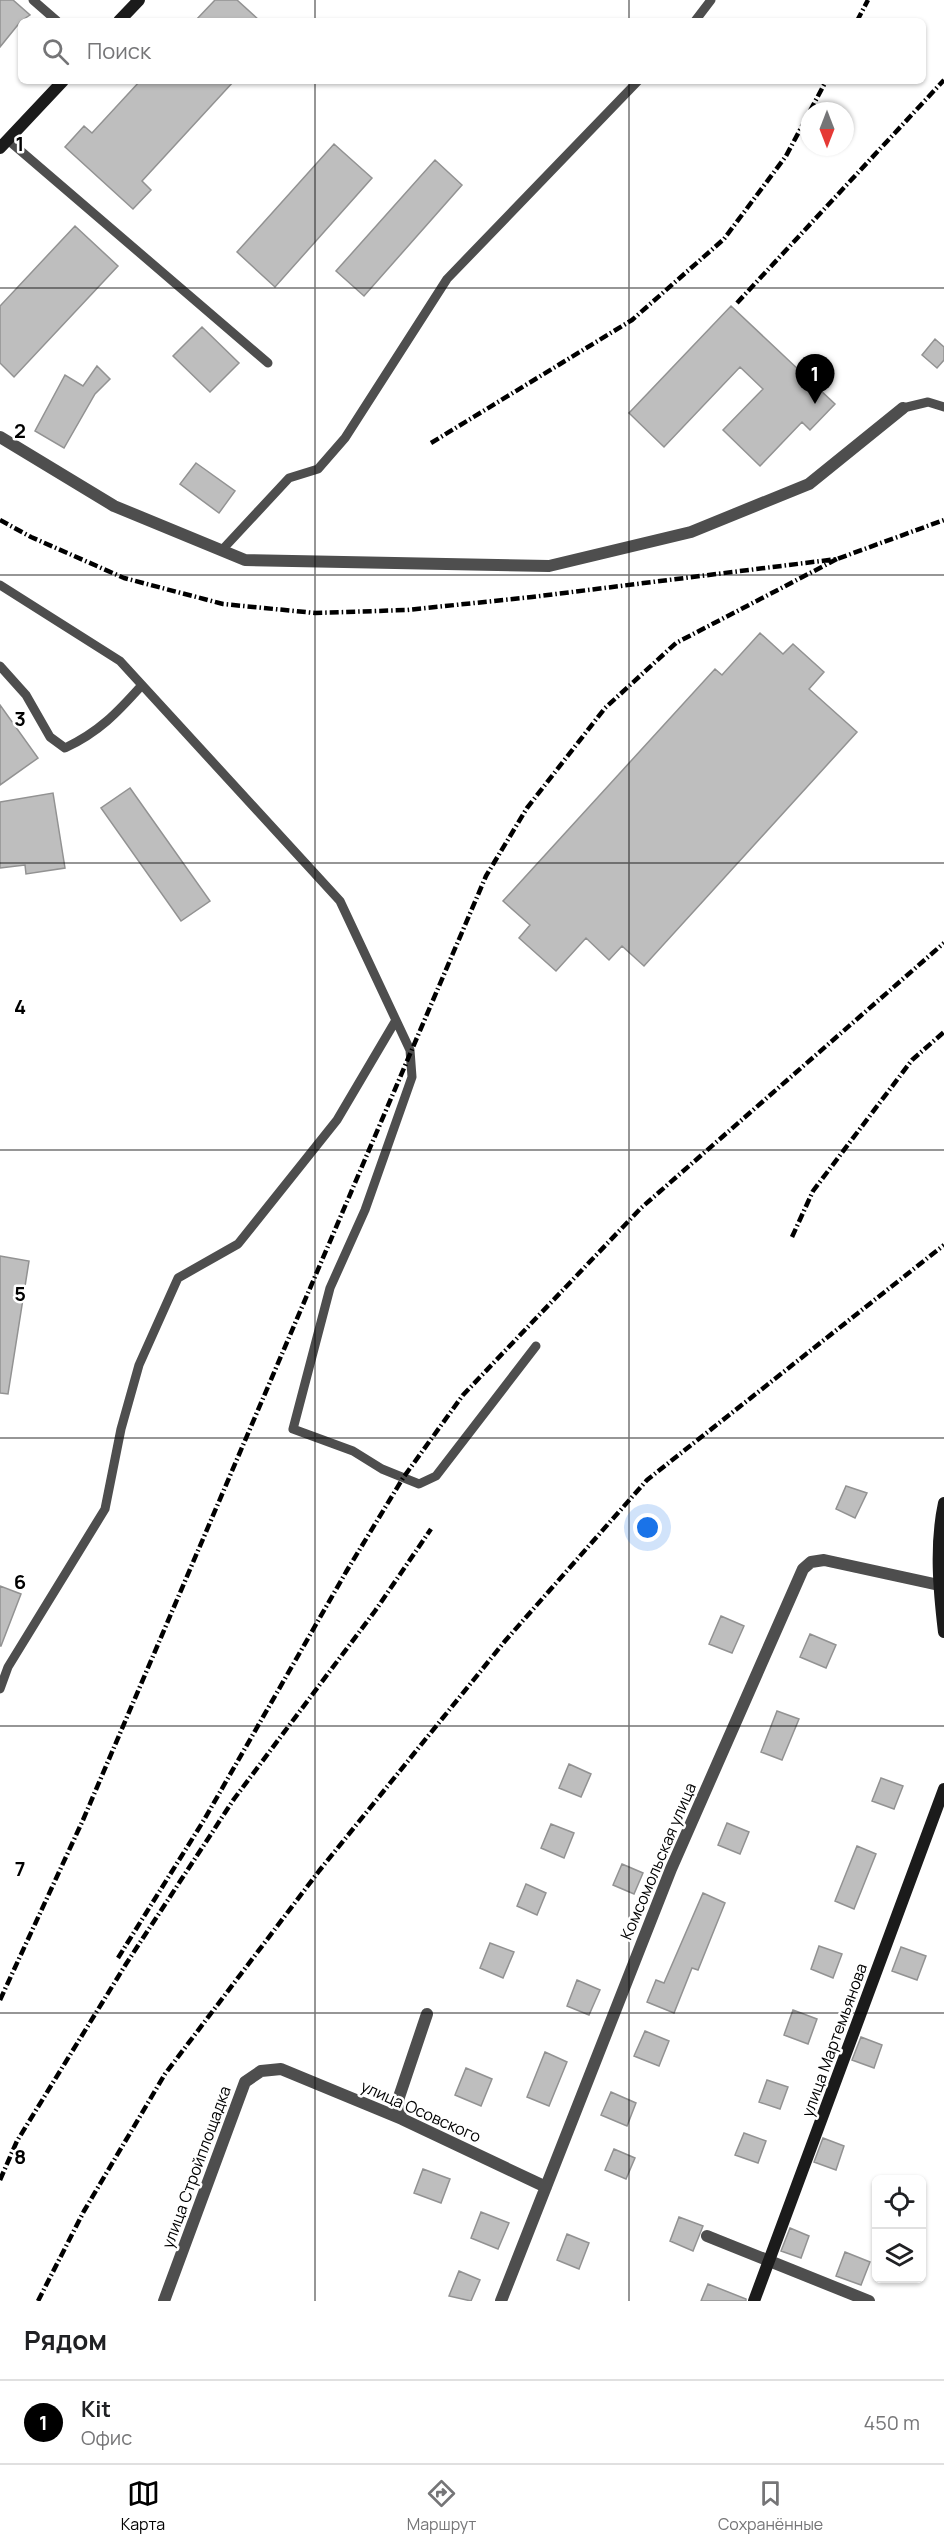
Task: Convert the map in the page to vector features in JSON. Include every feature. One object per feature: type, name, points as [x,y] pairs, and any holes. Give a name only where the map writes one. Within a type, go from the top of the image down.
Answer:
[{"type":"street","points":[[122,18],[139,0]]},
{"type":"street","points":[[4,144],[60,84]]},
{"type":"street","points":[[0,437],[114,506],[245,560],[549,566],[692,532],[809,484],[903,408]]},
{"type":"street","points":[[944,1503],[940,1537],[939,1585],[944,1632]]},
{"type":"street","name":"Комсомольская улица","points":[[501,2301],[670,1869],[803,1569],[811,1562],[824,1560],[939,1585]]},
{"type":"street","name":"улица Мартемьянова","points":[[754,2301],[944,1789]]},
{"type":"street","points":[[402,2119],[398,2108],[399,2097],[427,2014]]},
{"type":"street","name":"улица Осовского","points":[[281,2069],[402,2119],[546,2187]]},
{"type":"street","name":"улица Стройплощадка","points":[[164,2301],[245,2082],[261,2071],[281,2069]]},
{"type":"street","points":[[707,2236],[770,2259],[868,2301]]},
{"type":"lane","points":[[33,0],[54,18]]},
{"type":"lane","points":[[697,18],[711,0]]},
{"type":"lane","points":[[222,550],[289,478],[318,469],[345,438],[447,279],[635,84]]},
{"type":"lane","points":[[4,144],[268,363]]},
{"type":"lane","points":[[903,408],[928,402],[944,406]]},
{"type":"lane","points":[[0,585],[120,661],[340,901],[410,1050],[412,1077],[365,1210],[330,1288],[293,1429],[353,1451],[382,1469],[419,1484],[436,1476],[536,1346]]},
{"type":"lane","points":[[0,666],[26,695],[50,737],[65,748],[93,735],[142,685]]},
{"type":"lane","points":[[0,1689],[8,1667],[105,1509],[121,1429],[139,1365],[178,1278],[238,1244],[337,1120],[396,1020]]},
{"type":"building","points":[[0,0],[13,0],[30,15],[26,18],[18,18],[18,25],[0,47]]},
{"type":"building","points":[[215,0],[237,0],[257,18],[198,18]]},
{"type":"building","points":[[137,84],[231,84],[142,181],[151,190],[133,209],[65,147],[84,126],[92,133]]},
{"type":"building","points":[[334,144],[372,178],[275,287],[237,252]]},
{"type":"building","points":[[435,160],[462,185],[364,296],[336,271]]},
{"type":"building","points":[[75,226],[118,266],[14,377],[0,363],[0,306]]},
{"type":"building","points":[[731,306],[835,404],[810,430],[802,422],[760,466],[723,430],[763,389],[740,367],[664,447],[629,413]]},
{"type":"building","points":[[202,327],[239,363],[210,392],[173,356]]},
{"type":"building","points":[[935,339],[944,347],[944,360],[937,368],[922,355]]},
{"type":"building","points":[[97,366],[110,379],[95,394],[64,448],[35,431],[65,375],[83,386]]},
{"type":"building","points":[[196,463],[235,491],[219,513],[180,484]]},
{"type":"building","points":[[760,633],[783,654],[793,644],[824,672],[809,689],[857,732],[644,966],[622,946],[609,960],[586,938],[556,971],[519,938],[530,925],[503,901],[715,669],[722,675]]},
{"type":"building","points":[[0,705],[38,758],[0,785]]},
{"type":"building","points":[[130,788],[210,901],[181,921],[101,808]]},
{"type":"building","points":[[53,793],[65,868],[26,874],[25,865],[0,868],[0,802]]},
{"type":"building","points":[[0,1256],[29,1261],[8,1394],[0,1393]]},
{"type":"building","points":[[846,1486],[867,1493],[855,1518],[836,1509]]},
{"type":"building","points":[[0,1586],[21,1594],[1,1646],[0,1646]]},
{"type":"building","points":[[721,1616],[744,1626],[732,1653],[709,1644]]},
{"type":"building","points":[[810,1634],[836,1645],[826,1668],[800,1657]]},
{"type":"building","points":[[777,1711],[799,1719],[782,1760],[761,1752]]},
{"type":"building","points":[[569,1764],[591,1774],[581,1797],[559,1788]]},
{"type":"building","points":[[881,1778],[903,1786],[894,1809],[872,1801]]},
{"type":"building","points":[[727,1823],[749,1832],[740,1854],[718,1845]]},
{"type":"building","points":[[551,1824],[574,1833],[564,1858],[541,1848]]},
{"type":"building","points":[[857,1846],[876,1854],[854,1909],[835,1901]]},
{"type":"building","points":[[622,1864],[643,1873],[634,1894],[613,1885]]},
{"type":"building","points":[[526,1884],[546,1893],[537,1915],[517,1906]]},
{"type":"building","points":[[703,1893],[725,1903],[698,1970],[692,1968],[674,2013],[647,2002],[656,1980],[664,1983]]},
{"type":"building","points":[[490,1943],[514,1952],[503,1978],[480,1968]]},
{"type":"building","points":[[819,1946],[842,1954],[833,1978],[811,1969]]},
{"type":"building","points":[[901,1947],[926,1956],[917,1980],[892,1971]]},
{"type":"building","points":[[577,1980],[600,1990],[589,2015],[567,2006]]},
{"type":"building","points":[[793,2010],[817,2019],[808,2044],[784,2035]]},
{"type":"building","points":[[645,2031],[669,2041],[659,2066],[634,2056]]},
{"type":"building","points":[[861,2037],[882,2045],[874,2068],[852,2060]]},
{"type":"building","points":[[545,2052],[567,2062],[549,2106],[527,2097]]},
{"type":"building","points":[[466,2068],[492,2079],[481,2106],[455,2095]]},
{"type":"building","points":[[767,2080],[788,2087],[780,2109],[759,2102]]},
{"type":"building","points":[[611,2092],[636,2103],[627,2126],[601,2115]]},
{"type":"building","points":[[744,2133],[766,2141],[758,2163],[735,2155]]},
{"type":"building","points":[[823,2138],[844,2146],[836,2170],[814,2162]]},
{"type":"building","points":[[614,2149],[635,2158],[626,2179],[605,2170]]},
{"type":"building","points":[[423,2169],[450,2179],[441,2203],[414,2193]]},
{"type":"building","points":[[481,2212],[509,2223],[498,2249],[471,2238]]},
{"type":"building","points":[[679,2217],[703,2226],[693,2251],[670,2241]]},
{"type":"building","points":[[790,2228],[809,2236],[801,2258],[781,2251]]},
{"type":"building","points":[[567,2234],[589,2243],[579,2269],[557,2260]]},
{"type":"building","points":[[845,2252],[870,2262],[861,2285],[836,2276]]},
{"type":"building","points":[[459,2271],[480,2280],[471,2301],[449,2296]]},
{"type":"building","points":[[708,2284],[746,2299],[746,2301],[701,2301]]},
{"type":"railway","points":[[859,18],[868,0]]},
{"type":"railway","points":[[737,303],[944,80]]},
{"type":"railway","points":[[815,102],[824,84]]},
{"type":"railway","points":[[431,443],[632,320],[724,239],[786,156],[800,130]]},
{"type":"railway","points":[[0,520],[31,537],[124,578],[223,604],[315,613],[407,610],[532,597],[837,559],[944,520]]},
{"type":"railway","points":[[0,2000],[83,1820],[486,876],[527,808],[605,708],[676,643],[837,559]]},
{"type":"railway","points":[[118,1958],[204,1820],[346,1572],[403,1478],[463,1395],[641,1208],[944,943]]},
{"type":"railway","points":[[792,1237],[813,1191],[912,1060],[944,1032]]},
{"type":"railway","points":[[38,2301],[84,2211],[165,2074],[319,1871],[505,1641],[647,1480],[944,1245]]},
{"type":"railway","points":[[0,2180],[17,2141],[126,1964],[234,1799],[375,1611],[431,1529]]},
{"type":"place","name":"Kit","points":[[815,404]]}]
